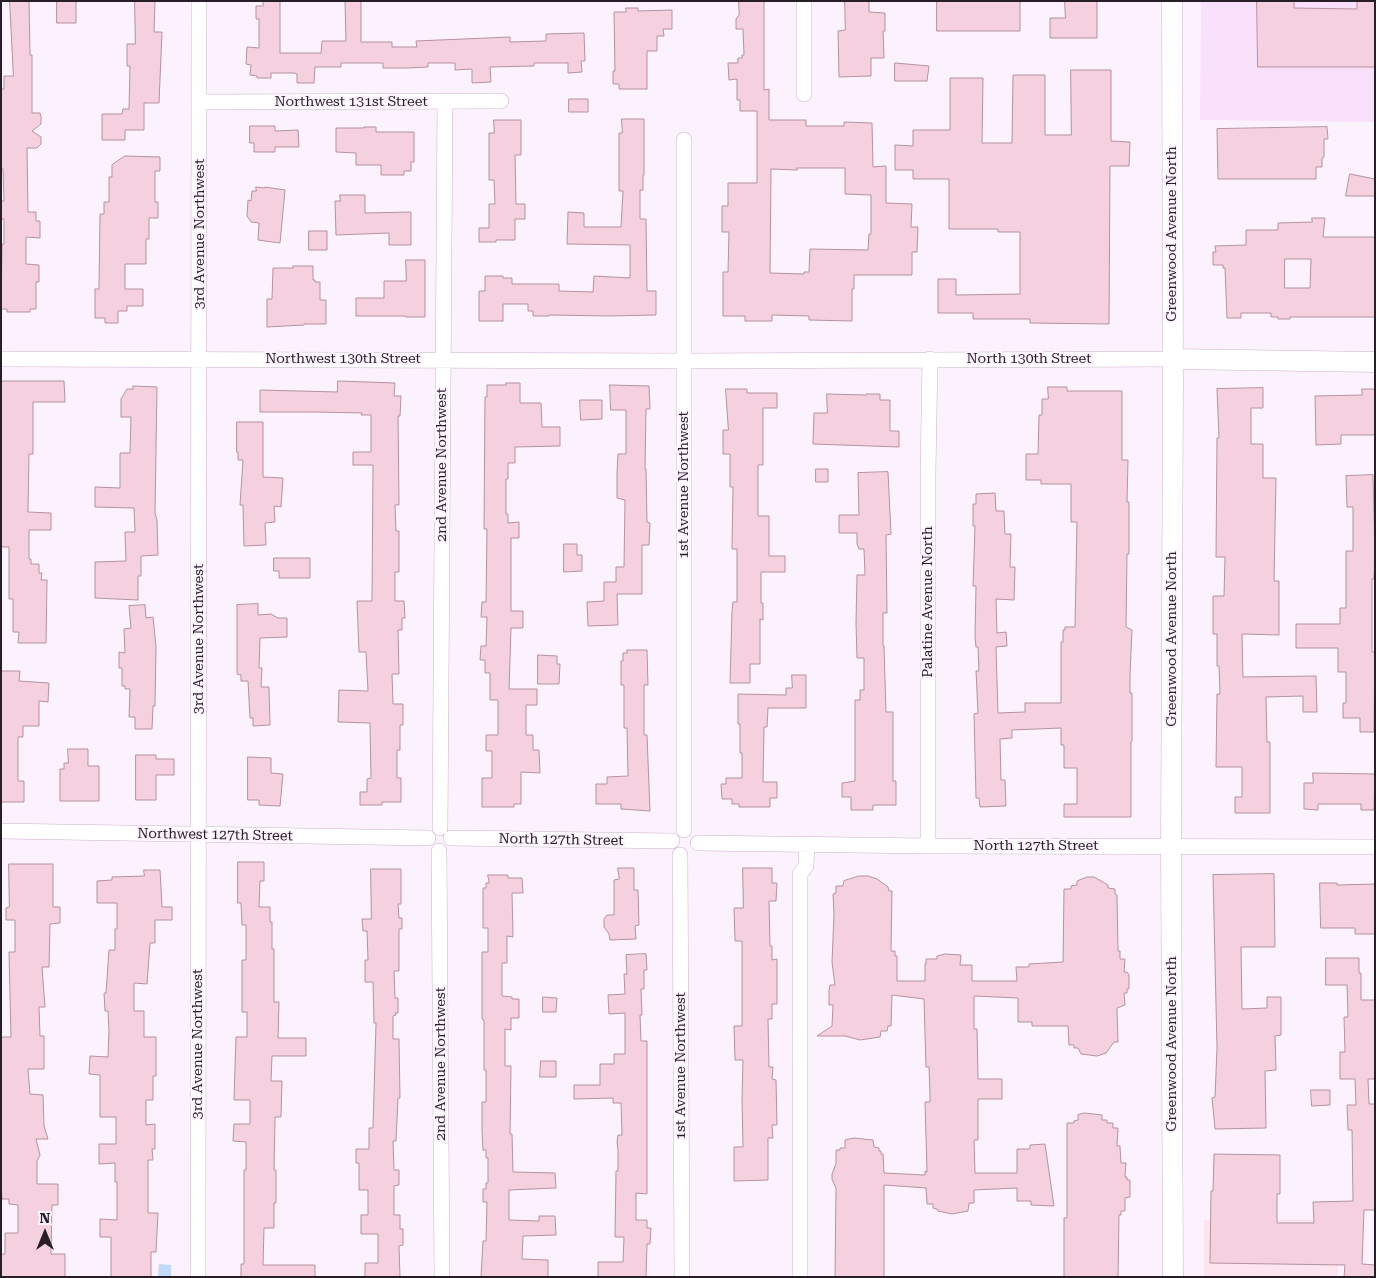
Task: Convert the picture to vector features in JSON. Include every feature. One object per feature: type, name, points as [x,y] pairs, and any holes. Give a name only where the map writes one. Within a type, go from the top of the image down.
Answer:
[{"type":"main road","name":"Greenwood Avenue North","points":[[1172,1],[1171,846],[1173,1277]]},
{"type":"main road","name":"North 130th Street","points":[[1173,359],[1375,362]]},
{"type":"street","name":"3rd Avenue Northwest","points":[[198,1277],[200,1]]},
{"type":"street","points":[[804,1],[804,94]]},
{"type":"street","name":"Northwest 131st Street","points":[[200,102],[501,101]]},
{"type":"street","name":"2nd Avenue Northwest","points":[[445,102],[443,359],[446,833]]},
{"type":"street","name":"1st Avenue Northwest","points":[[684,140],[684,830]]},
{"type":"street","name":"Northwest 130th Street","points":[[1,359],[684,361]]},
{"type":"street","name":"Palatine Avenue North","points":[[928,846],[928,471],[930,359]]},
{"type":"street","name":"North 130th Street","points":[[684,361],[1173,359]]},
{"type":"street","points":[[684,830],[692,831],[698,843],[693,853],[689,856],[680,855],[674,850],[672,841],[676,834],[684,830]]},
{"type":"street","name":"Northwest 127th Street","points":[[1,832],[428,838]]},
{"type":"street","points":[[431,832],[446,833],[451,842],[447,848],[439,851],[430,846],[428,838],[431,832]]},
{"type":"street","name":"North 127th Street","points":[[446,833],[672,841]]},
{"type":"street","name":"North 127th Street","points":[[698,843],[928,846],[1375,847]]},
{"type":"street","points":[[800,1277],[800,874],[806,866],[801,844]]},
{"type":"street","name":"2nd Avenue Northwest","points":[[439,851],[442,1277]]},
{"type":"street","name":"1st Avenue Northwest","points":[[680,855],[682,1277]]},
{"type":"shaded area","points":[[1201,1],[1375,1],[1375,122],[1200,120]]},
{"type":"shaded area","points":[[1204,1220],[1338,1220],[1338,1277],[1204,1277]]},
{"type":"water","points":[[159,1264],[171,1265],[171,1277],[158,1277]]},
{"type":"building","points":[[10,1],[29,1],[30,55],[32,55],[32,113],[40,113],[41,117],[41,124],[32,131],[41,137],[41,144],[37,148],[27,148],[28,212],[36,212],[36,221],[40,221],[40,238],[26,237],[26,264],[39,265],[39,282],[36,282],[36,309],[30,309],[30,312],[7,312],[7,309],[1,309],[4,219],[1,219],[1,201],[4,201],[3,169],[1,169],[1,89],[4,89],[4,76],[13,76]]},
{"type":"building","points":[[57,1],[76,1],[76,23],[57,23]]},
{"type":"building","points":[[135,1],[155,1],[154,32],[162,32],[159,103],[144,103],[144,130],[125,130],[125,140],[102,140],[102,114],[122,114],[123,109],[129,109],[130,66],[127,66],[127,44],[135,44]]},
{"type":"building","points":[[263,1],[280,1],[280,53],[321,53],[322,41],[346,41],[345,1],[361,1],[361,42],[392,42],[392,47],[417,47],[416,41],[510,37],[510,42],[546,41],[546,34],[584,33],[585,61],[581,61],[582,72],[568,73],[568,63],[534,63],[534,66],[490,67],[491,82],[472,83],[472,69],[455,70],[455,63],[428,63],[428,67],[383,68],[383,63],[341,63],[341,67],[315,67],[314,83],[297,83],[297,74],[294,73],[271,73],[271,78],[257,78],[257,76],[250,75],[251,65],[246,64],[247,47],[259,48],[259,19],[256,19],[256,6],[263,6]]},
{"type":"building","points":[[739,1],[764,1],[764,90],[769,89],[769,120],[806,120],[806,126],[844,126],[844,122],[872,123],[873,167],[886,166],[886,203],[912,204],[911,227],[918,227],[917,252],[912,252],[912,275],[854,275],[852,321],[809,320],[809,316],[772,315],[772,321],[745,321],[745,316],[723,316],[723,272],[728,272],[729,232],[722,232],[722,206],[728,206],[728,183],[757,183],[757,111],[740,111],[740,100],[737,100],[737,79],[729,80],[728,63],[738,63],[738,58],[742,58],[742,55],[744,55],[743,29],[736,29],[736,19],[739,15]],"holes":[[[845,168],[845,194],[871,195],[871,234],[869,234],[868,250],[810,249],[809,272],[804,272],[804,274],[770,273],[771,169]]]},
{"type":"building","points":[[845,1],[869,1],[869,12],[885,13],[885,31],[883,31],[884,58],[871,58],[871,76],[839,77],[838,31],[845,30]]},
{"type":"building","points":[[937,1],[1020,1],[1020,31],[937,31]]},
{"type":"building","points":[[1065,1],[1097,1],[1097,38],[1050,38],[1050,18],[1065,18]]},
{"type":"building","points":[[1257,1],[1294,1],[1294,8],[1357,9],[1357,1],[1375,1],[1375,67],[1258,67]]},
{"type":"building","points":[[626,8],[638,8],[638,11],[672,10],[672,29],[663,29],[664,36],[657,36],[657,51],[647,51],[647,89],[619,89],[619,84],[613,84],[613,71],[615,71],[614,12],[626,12]]},
{"type":"building","points":[[895,63],[929,66],[927,81],[895,81]]},
{"type":"building","points":[[1071,70],[1111,70],[1111,141],[1130,142],[1129,166],[1110,166],[1109,324],[1030,323],[1030,319],[973,319],[973,313],[938,313],[938,279],[956,279],[956,295],[1020,294],[1020,232],[998,232],[998,229],[949,229],[949,179],[913,179],[913,170],[895,170],[895,145],[913,146],[913,130],[950,130],[950,78],[983,78],[982,143],[1012,143],[1013,75],[1045,75],[1045,135],[1071,135]]},
{"type":"building","points":[[569,99],[588,99],[588,112],[569,112]]},
{"type":"building","points":[[622,119],[644,119],[644,175],[643,190],[640,190],[640,219],[646,219],[647,291],[656,291],[656,315],[533,316],[533,311],[528,311],[528,304],[503,304],[503,321],[479,321],[479,291],[485,291],[485,276],[512,278],[512,284],[559,284],[559,291],[593,292],[594,276],[630,278],[630,245],[567,244],[568,212],[584,213],[584,227],[621,227],[623,191],[619,191],[619,133],[622,133]]},
{"type":"building","points":[[494,120],[521,120],[521,155],[515,155],[516,204],[525,204],[525,219],[515,219],[515,240],[479,242],[479,228],[489,228],[489,204],[495,204],[494,180],[489,180],[489,133],[494,133]]},
{"type":"building","points":[[250,126],[275,126],[275,131],[298,130],[299,147],[275,147],[275,152],[254,152],[254,143],[250,143]]},
{"type":"building","points":[[376,127],[376,132],[414,132],[414,162],[411,162],[411,171],[404,171],[404,175],[381,175],[381,165],[356,165],[356,153],[336,152],[336,128]]},
{"type":"building","points":[[1327,127],[1328,139],[1324,139],[1322,167],[1316,167],[1316,179],[1218,179],[1217,129]]},
{"type":"building","points":[[125,156],[160,157],[160,171],[155,171],[155,202],[158,202],[158,218],[149,218],[149,239],[146,239],[146,264],[125,264],[125,289],[143,289],[143,306],[127,306],[127,311],[118,311],[118,323],[105,323],[105,318],[95,318],[95,289],[99,289],[100,214],[104,214],[104,202],[109,202],[109,177],[112,177],[112,165]]},
{"type":"building","points":[[1350,174],[1375,179],[1375,196],[1346,196]]},
{"type":"building","points":[[256,187],[285,190],[280,243],[258,240],[259,223],[251,222],[247,216],[248,200],[251,201],[252,191],[256,191]]},
{"type":"building","points":[[340,195],[365,195],[365,213],[411,212],[411,245],[389,245],[389,233],[336,235],[335,201],[340,201]]},
{"type":"building","points":[[1312,218],[1325,218],[1323,237],[1375,237],[1375,317],[1290,317],[1290,319],[1278,319],[1278,317],[1271,317],[1271,313],[1241,313],[1241,318],[1227,318],[1225,268],[1223,268],[1223,265],[1213,265],[1213,252],[1216,252],[1215,246],[1246,245],[1246,230],[1278,230],[1278,223],[1312,222]],"holes":[[[1285,259],[1311,259],[1310,288],[1285,288]]]},
{"type":"building","points":[[309,231],[327,231],[327,250],[309,250]]},
{"type":"building","points":[[406,260],[425,260],[425,317],[356,316],[356,298],[384,298],[384,281],[406,281]]},
{"type":"building","points":[[293,266],[313,266],[313,280],[320,282],[320,300],[326,300],[326,324],[267,327],[267,299],[272,299],[273,268],[293,268]]},
{"type":"building","points":[[1,381],[64,381],[65,402],[33,402],[33,454],[29,454],[28,512],[51,513],[51,530],[29,530],[29,559],[31,559],[31,564],[39,564],[39,573],[42,573],[41,580],[47,580],[46,643],[18,643],[19,632],[13,632],[13,599],[9,599],[9,547],[1,547]]},
{"type":"building","points":[[338,381],[395,383],[394,396],[401,396],[400,416],[398,416],[399,505],[395,505],[396,531],[399,531],[399,572],[395,572],[395,601],[404,601],[405,618],[402,618],[402,630],[398,630],[399,674],[392,674],[393,704],[403,704],[403,725],[400,725],[400,750],[397,750],[397,778],[401,778],[401,802],[382,802],[382,805],[360,805],[360,792],[367,792],[367,779],[371,778],[370,723],[338,722],[339,690],[368,691],[366,652],[359,652],[357,601],[372,601],[373,465],[353,465],[353,452],[371,452],[371,415],[361,415],[362,413],[260,412],[260,390],[337,392]]},
{"type":"building","points":[[506,383],[520,383],[520,403],[541,403],[542,427],[560,427],[560,446],[515,447],[515,463],[508,463],[508,479],[506,479],[506,514],[508,514],[508,523],[519,522],[519,538],[511,538],[511,611],[523,611],[523,628],[511,628],[509,689],[537,689],[537,705],[526,705],[526,735],[533,735],[533,750],[539,750],[540,773],[521,772],[521,804],[514,804],[514,807],[482,807],[482,778],[492,778],[492,751],[486,751],[486,735],[498,735],[498,700],[490,700],[490,673],[485,673],[485,660],[480,660],[481,646],[486,646],[487,617],[481,617],[482,602],[486,602],[487,529],[484,529],[485,397],[487,397],[487,385],[506,385]]},
{"type":"building","points":[[610,385],[649,386],[650,409],[646,409],[645,469],[647,522],[650,523],[649,545],[642,545],[642,594],[617,594],[618,625],[588,626],[587,602],[604,601],[604,582],[616,582],[616,567],[624,567],[625,500],[617,498],[617,473],[618,454],[626,454],[626,410],[611,410]]},
{"type":"building","points":[[133,386],[157,387],[155,513],[158,555],[141,556],[141,576],[138,576],[138,600],[95,598],[95,562],[126,561],[125,532],[135,532],[134,508],[95,507],[95,487],[120,488],[120,453],[130,453],[131,417],[121,417],[121,399],[127,389],[133,389]]},
{"type":"building","points":[[1048,387],[1067,387],[1067,391],[1122,391],[1122,460],[1128,460],[1127,502],[1129,502],[1126,627],[1132,630],[1130,675],[1130,693],[1132,693],[1131,817],[1064,817],[1064,804],[1077,804],[1077,768],[1064,768],[1064,745],[1061,745],[1061,728],[1012,730],[1012,738],[1000,739],[1001,780],[1005,780],[1006,806],[980,807],[979,798],[976,798],[974,714],[978,713],[976,671],[979,671],[978,647],[976,647],[975,637],[976,586],[973,586],[975,526],[973,526],[973,504],[976,504],[976,494],[995,493],[996,511],[1004,511],[1005,534],[1011,534],[1010,567],[1015,567],[1014,600],[996,599],[997,633],[1006,632],[1007,646],[996,647],[998,713],[1025,712],[1025,703],[1061,703],[1061,642],[1063,642],[1063,630],[1065,630],[1065,627],[1075,627],[1077,522],[1071,522],[1071,484],[1041,484],[1041,480],[1026,480],[1026,454],[1038,454],[1039,415],[1042,415],[1042,399],[1048,399]]},
{"type":"building","points":[[1263,388],[1263,408],[1251,408],[1251,444],[1263,444],[1263,478],[1276,478],[1274,581],[1279,581],[1279,635],[1242,634],[1243,677],[1316,676],[1317,712],[1303,712],[1303,696],[1266,697],[1267,742],[1270,742],[1270,813],[1235,813],[1235,797],[1242,797],[1242,767],[1216,767],[1217,694],[1220,694],[1219,666],[1217,666],[1217,634],[1213,634],[1213,596],[1224,596],[1225,557],[1216,557],[1217,438],[1219,438],[1217,389]]},
{"type":"building","points":[[726,389],[747,389],[747,393],[777,393],[777,408],[763,408],[763,465],[758,465],[758,516],[769,516],[769,556],[785,556],[785,572],[761,572],[763,620],[760,619],[760,664],[750,664],[750,683],[730,683],[732,611],[733,602],[737,602],[737,549],[732,549],[733,487],[730,487],[730,454],[723,454],[723,430],[728,430]]},
{"type":"building","points":[[1362,389],[1375,389],[1375,435],[1341,435],[1341,444],[1316,445],[1315,396],[1362,395]]},
{"type":"building","points":[[827,394],[880,394],[880,400],[890,400],[890,431],[899,431],[899,447],[813,444],[814,413],[827,413]]},
{"type":"building","points":[[580,400],[602,400],[602,419],[581,420]]},
{"type":"building","points":[[237,422],[263,422],[263,477],[283,478],[281,507],[274,506],[275,522],[265,523],[266,545],[244,546],[243,505],[240,505],[243,460],[238,460]]},
{"type":"building","points":[[816,469],[828,469],[828,482],[816,482]]},
{"type":"building","points":[[888,472],[891,534],[886,535],[887,613],[883,613],[883,646],[886,712],[893,712],[893,781],[896,781],[896,805],[873,805],[873,810],[851,810],[851,797],[842,797],[842,783],[855,781],[855,700],[860,700],[860,690],[864,690],[864,658],[857,658],[856,623],[857,575],[865,575],[864,549],[859,549],[857,533],[839,533],[839,515],[859,515],[858,473]]},
{"type":"building","points":[[1373,475],[1375,550],[1374,579],[1372,579],[1372,652],[1375,652],[1374,732],[1360,732],[1360,718],[1343,718],[1343,703],[1346,703],[1346,672],[1338,672],[1338,648],[1296,648],[1296,624],[1340,624],[1340,608],[1346,608],[1346,551],[1353,551],[1353,507],[1347,507],[1346,476]]},
{"type":"building","points":[[564,544],[577,544],[577,555],[582,555],[582,571],[564,572]]},
{"type":"building","points":[[274,558],[310,558],[310,578],[279,578],[279,571],[274,571]]},
{"type":"building","points":[[258,604],[258,615],[271,614],[278,618],[287,618],[287,637],[260,638],[259,668],[262,668],[261,687],[269,687],[270,725],[253,726],[253,718],[250,718],[248,681],[241,681],[241,675],[237,674],[237,605]]},
{"type":"building","points":[[145,605],[146,618],[153,617],[156,647],[155,706],[153,706],[152,729],[135,729],[135,717],[129,717],[130,689],[125,689],[125,686],[122,686],[122,668],[119,668],[119,652],[125,653],[124,629],[131,628],[129,606]]},
{"type":"building","points":[[627,650],[647,650],[648,685],[644,685],[644,735],[647,735],[650,811],[621,809],[621,804],[596,804],[596,784],[607,784],[607,777],[628,776],[627,728],[624,728],[624,685],[621,685],[621,661],[623,661],[623,653],[627,653]]},
{"type":"building","points":[[538,655],[557,656],[557,664],[560,664],[559,684],[538,684]]},
{"type":"building","points":[[1,671],[20,671],[19,681],[49,683],[48,702],[39,701],[39,726],[23,726],[23,737],[18,737],[18,781],[24,781],[24,802],[1,802]]},
{"type":"building","points":[[792,675],[806,675],[806,708],[768,708],[767,727],[764,727],[763,782],[777,782],[777,798],[770,798],[770,807],[739,807],[739,804],[732,804],[732,799],[722,799],[721,784],[726,784],[726,778],[742,778],[738,694],[786,695],[786,688],[792,688]]},
{"type":"building","points":[[68,749],[88,749],[88,766],[99,766],[99,801],[60,801],[60,769],[64,769],[64,763],[68,763]]},
{"type":"building","points":[[136,755],[156,755],[156,759],[174,759],[174,775],[156,775],[156,800],[136,800]]},
{"type":"building","points":[[248,757],[271,758],[271,773],[283,774],[280,806],[259,805],[259,800],[248,800]]},
{"type":"building","points":[[1313,773],[1375,774],[1374,810],[1361,810],[1361,804],[1318,804],[1318,810],[1304,809],[1304,783],[1313,783]]},
{"type":"building","points":[[238,862],[264,862],[264,881],[260,881],[259,907],[270,907],[272,949],[274,949],[274,1002],[279,1002],[278,1038],[306,1038],[306,1056],[272,1056],[271,1081],[282,1081],[281,1117],[275,1117],[274,1170],[276,1170],[276,1203],[274,1203],[274,1228],[264,1228],[263,1265],[315,1265],[315,1277],[241,1277],[241,1264],[244,1264],[244,1170],[246,1170],[246,1142],[233,1141],[234,1124],[250,1124],[250,1100],[234,1100],[236,1037],[247,1037],[247,1012],[242,1012],[242,960],[246,960],[246,925],[242,925],[241,903],[238,903]]},
{"type":"building","points":[[9,864],[53,864],[53,907],[60,907],[60,923],[50,924],[49,967],[42,967],[45,1007],[39,1007],[40,1036],[44,1036],[44,1069],[28,1069],[30,1094],[43,1095],[44,1126],[48,1139],[36,1139],[40,1155],[37,1161],[37,1184],[58,1184],[58,1205],[52,1205],[51,1254],[65,1254],[65,1277],[1,1277],[1,1254],[5,1254],[5,1233],[18,1233],[18,1205],[9,1204],[9,1199],[2,1199],[1,1185],[1,1037],[11,1037],[9,952],[15,952],[15,920],[6,920],[6,908],[9,907]]},
{"type":"building","points":[[618,868],[634,868],[634,890],[638,890],[639,925],[635,926],[636,939],[610,940],[609,934],[604,927],[604,919],[607,915],[614,915],[614,880],[619,879]]},
{"type":"building","points":[[743,868],[772,868],[772,883],[777,883],[776,901],[769,901],[770,946],[772,946],[772,960],[777,959],[777,1004],[772,1004],[772,1019],[768,1019],[769,1067],[773,1067],[772,1079],[776,1080],[777,1125],[772,1125],[773,1138],[768,1138],[768,1180],[734,1181],[734,1147],[743,1147],[743,1060],[735,1060],[734,1026],[742,1026],[742,941],[735,941],[734,908],[743,908]]},
{"type":"building","points":[[371,869],[401,869],[401,904],[398,904],[399,918],[402,918],[402,929],[399,929],[399,971],[394,971],[395,998],[398,998],[398,1013],[395,1013],[396,1015],[393,1016],[393,1039],[399,1039],[400,1098],[398,1098],[396,1141],[393,1141],[394,1170],[399,1170],[399,1185],[394,1186],[394,1215],[400,1215],[400,1229],[403,1229],[403,1245],[399,1246],[400,1277],[365,1277],[365,1263],[378,1263],[378,1234],[361,1234],[361,1215],[368,1215],[368,1190],[359,1190],[359,1163],[356,1163],[356,1149],[369,1149],[369,1128],[373,1128],[376,1023],[374,1023],[373,982],[365,982],[365,960],[368,960],[367,931],[363,931],[362,919],[371,919]]},
{"type":"building","points":[[144,870],[160,870],[162,907],[172,907],[172,920],[155,920],[155,943],[150,943],[147,984],[134,983],[134,1011],[144,1011],[144,1037],[156,1037],[156,1076],[153,1076],[153,1100],[146,1100],[146,1125],[155,1124],[155,1149],[152,1149],[153,1160],[148,1160],[148,1213],[158,1213],[156,1252],[151,1252],[151,1277],[111,1277],[111,1237],[100,1237],[100,1219],[117,1220],[117,1182],[115,1182],[115,1163],[99,1164],[99,1144],[116,1144],[116,1117],[100,1117],[100,1075],[89,1074],[90,1056],[108,1057],[108,1011],[105,1011],[104,993],[106,993],[109,950],[115,950],[117,903],[97,903],[97,881],[112,880],[112,877],[144,876]]},
{"type":"building","points":[[1274,874],[1275,947],[1241,947],[1242,1009],[1267,1008],[1267,997],[1281,997],[1281,1035],[1275,1036],[1276,1070],[1265,1071],[1266,1128],[1215,1129],[1212,1098],[1215,1097],[1217,1048],[1213,875]]},
{"type":"building","points":[[488,875],[508,875],[508,878],[522,878],[523,893],[512,893],[513,937],[507,936],[507,963],[502,963],[502,996],[519,999],[519,1018],[511,1018],[511,1030],[505,1029],[505,1066],[511,1066],[510,1134],[512,1134],[513,1172],[555,1173],[556,1188],[509,1190],[509,1220],[539,1221],[539,1216],[555,1216],[556,1235],[523,1236],[522,1259],[548,1260],[548,1277],[481,1277],[483,1241],[486,1241],[487,1202],[483,1202],[483,1189],[486,1189],[486,1183],[488,1183],[488,1158],[486,1158],[486,1150],[483,1150],[482,1131],[482,1102],[486,1102],[486,1070],[484,1070],[484,1020],[482,1019],[482,952],[488,952],[488,928],[483,928],[483,888],[486,888],[486,883],[489,883]]},
{"type":"building","points":[[859,876],[877,879],[888,887],[889,891],[892,891],[891,951],[895,951],[895,956],[897,956],[897,981],[925,981],[926,959],[937,959],[937,956],[945,954],[961,955],[960,965],[972,965],[972,981],[1017,981],[1016,967],[1029,967],[1029,964],[1063,962],[1064,889],[1071,889],[1071,886],[1077,885],[1077,881],[1087,877],[1094,877],[1108,885],[1108,888],[1115,889],[1115,894],[1117,895],[1118,951],[1120,951],[1120,959],[1125,959],[1124,972],[1127,972],[1129,975],[1129,989],[1127,989],[1127,993],[1124,993],[1125,1005],[1117,1008],[1118,1042],[1114,1042],[1106,1053],[1097,1056],[1081,1054],[1078,1048],[1074,1048],[1074,1045],[1069,1045],[1068,1026],[1032,1026],[1032,1022],[1018,1022],[1018,998],[974,996],[974,1029],[977,1029],[978,1079],[1002,1079],[1002,1099],[978,1099],[978,1140],[974,1140],[975,1173],[1017,1173],[1017,1149],[1030,1149],[1030,1145],[1045,1144],[1054,1206],[1031,1205],[1031,1201],[1017,1201],[1017,1188],[974,1190],[974,1203],[969,1203],[968,1211],[952,1214],[938,1211],[933,1208],[933,1204],[927,1204],[926,1188],[884,1185],[884,1277],[835,1277],[836,1188],[832,1174],[836,1164],[836,1150],[845,1148],[845,1140],[854,1138],[873,1140],[874,1147],[879,1148],[881,1154],[883,1154],[884,1173],[925,1175],[925,1171],[927,1172],[925,1102],[930,1102],[929,1067],[926,1067],[924,999],[892,995],[891,1026],[888,1026],[887,1031],[881,1031],[880,1037],[860,1040],[845,1036],[817,1036],[832,1026],[833,1005],[829,1005],[829,990],[830,985],[835,985],[832,962],[833,894],[836,893],[836,886],[843,886],[844,881]]},
{"type":"building","points":[[1320,883],[1337,883],[1337,885],[1375,884],[1375,934],[1355,934],[1355,928],[1321,928]]},
{"type":"building","points":[[646,954],[647,970],[644,970],[644,989],[641,989],[642,1015],[640,1015],[641,1041],[647,1041],[647,1194],[636,1193],[636,1220],[647,1220],[647,1228],[651,1228],[650,1244],[647,1244],[646,1277],[598,1277],[598,1262],[623,1262],[624,1237],[615,1237],[616,1171],[618,1171],[617,1142],[618,1135],[622,1135],[621,1103],[613,1103],[613,1098],[574,1099],[574,1085],[600,1085],[600,1064],[614,1064],[614,1054],[625,1054],[625,1013],[609,1014],[608,995],[625,994],[624,974],[627,974],[626,955]]},
{"type":"building","points":[[1326,958],[1359,958],[1361,1000],[1375,1000],[1375,1079],[1368,1079],[1369,1104],[1375,1104],[1375,1210],[1364,1210],[1362,1264],[1375,1265],[1375,1277],[1344,1277],[1345,1265],[1210,1263],[1211,1191],[1213,1191],[1214,1154],[1280,1155],[1280,1194],[1277,1194],[1277,1223],[1314,1223],[1313,1202],[1353,1201],[1352,1130],[1348,1130],[1347,1105],[1356,1105],[1355,1079],[1340,1079],[1340,1052],[1345,1052],[1344,1017],[1348,1017],[1347,985],[1326,985]]},
{"type":"building","points":[[543,997],[557,998],[556,1012],[543,1012]]},
{"type":"building","points":[[541,1061],[556,1061],[556,1077],[540,1077]]},
{"type":"building","points":[[1311,1090],[1330,1090],[1330,1105],[1312,1106]]},
{"type":"building","points":[[1085,1113],[1102,1115],[1102,1120],[1107,1120],[1107,1123],[1113,1123],[1113,1128],[1118,1128],[1117,1146],[1120,1146],[1121,1163],[1126,1163],[1125,1177],[1127,1177],[1127,1180],[1130,1180],[1130,1197],[1125,1198],[1125,1211],[1121,1211],[1121,1215],[1119,1215],[1118,1277],[1064,1277],[1064,1218],[1067,1218],[1067,1123],[1074,1123],[1074,1121],[1078,1120],[1078,1115]]}]
